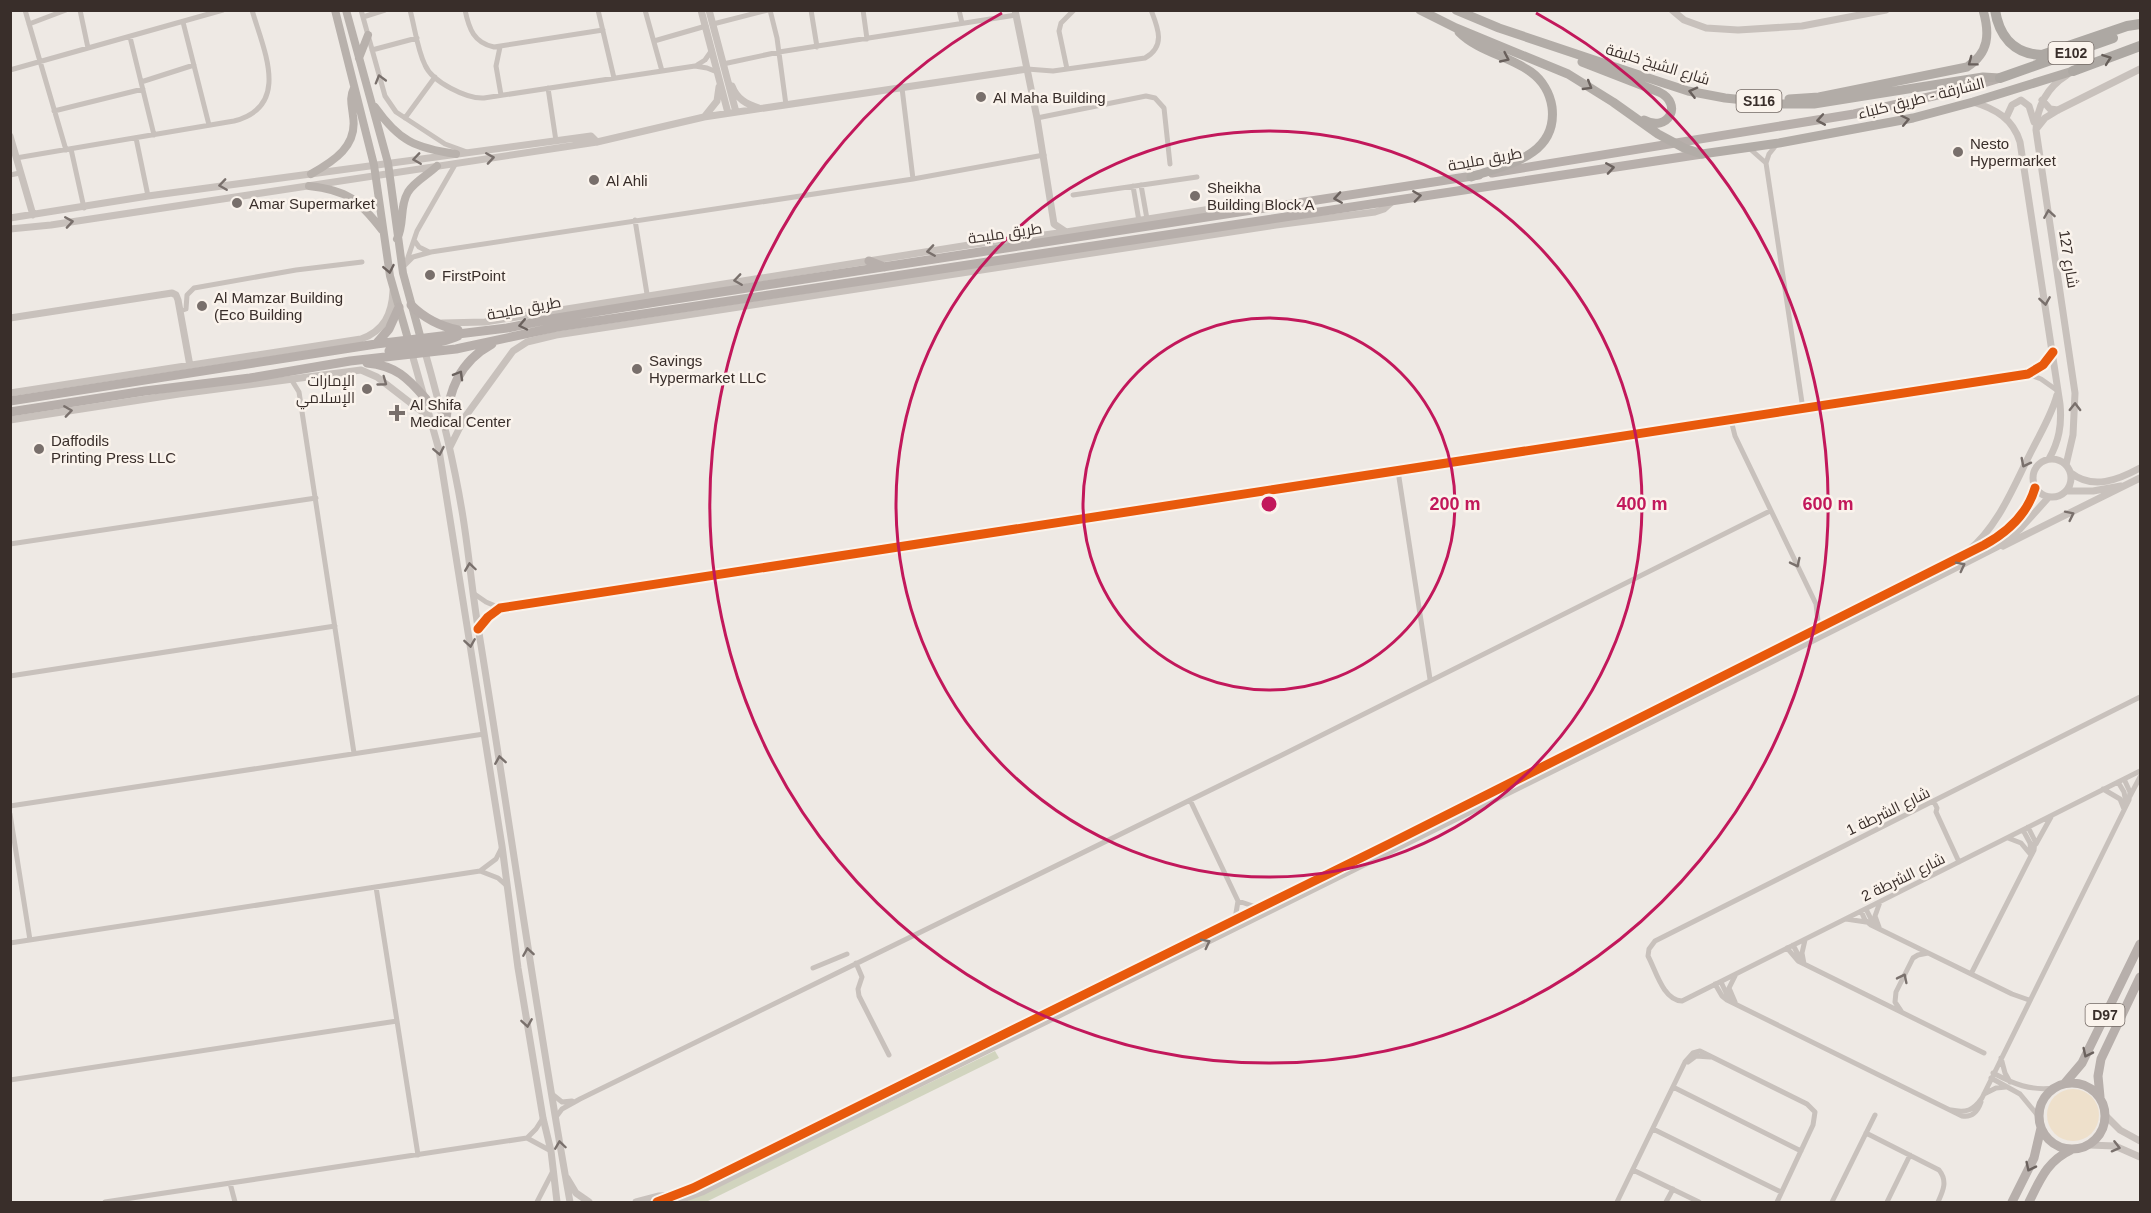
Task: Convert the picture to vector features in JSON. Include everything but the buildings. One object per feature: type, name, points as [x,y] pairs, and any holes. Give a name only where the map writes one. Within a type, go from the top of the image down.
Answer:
[{"type":"highway","points":[[1420,10],[1456,28],[1552,66],[1613,102],[1672,143],[1702,154]]},
{"type":"highway","name":"شارع الشيخ خليفة","points":[[1456,10],[1525,37],[1688,91],[1725,98],[1793,105],[1825,103],[1983,77],[2000,78]]},
{"type":"highway","points":[[1761,101],[1819,96],[1967,67],[1979,57],[1986,44],[1988,31],[1983,11]]},
{"type":"highway","points":[[1995,11],[1999,27],[2007,40],[2019,50],[2034,55],[2042,55],[2127,26],[2140,25]]},
{"type":"highway","name":"E102","points":[[2000,78],[2092,46],[2140,25]]},
{"type":"highway","points":[[1456,28],[1469,41],[1532,73],[1545,86],[1552,104],[1549,131],[1532,154],[1471,177]]},
{"type":"highway","points":[[1525,37],[1534,44],[1659,92],[1668,98],[1672,107],[1665,121],[1655,124],[1613,102]]},
{"type":"highway","name":"الشارقة - طريق كلباء","points":[[1702,154],[1896,122],[1973,102],[2073,71],[2140,46]]},
{"type":"main road","points":[[292,374],[302,366],[410,347],[393,288],[374,165],[335,10]]},
{"type":"main road","points":[[346,10],[388,163],[397,240],[411,305],[423,345],[450,340],[466,332]]},
{"type":"main road","points":[[359,58],[368,36]]},
{"type":"main road","name":"طريق مليحة","points":[[466,332],[507,328],[597,311],[960,254],[1471,177],[1854,114],[1964,89],[2000,78]]},
{"type":"main road","points":[[311,174],[335,160],[348,145],[354,126],[351,98],[355,88]]},
{"type":"main road","points":[[371,100],[388,125],[406,141],[456,159]]},
{"type":"main road","name":"طريق مليحة","points":[[11,412],[262,380],[410,347],[498,341],[557,327],[658,316],[1395,199],[1702,154]]},
{"type":"main road","points":[[397,240],[402,226],[407,194],[415,184],[437,166]]},
{"type":"main road","points":[[309,186],[335,190],[350,196],[364,207],[383,231]]},
{"type":"main road","points":[[960,254],[969,244]]},
{"type":"main road","points":[[1073,250],[1082,255]]},
{"type":"main road","points":[[869,261],[884,267]]},
{"type":"main road","points":[[411,305],[432,321],[447,328],[466,332]]},
{"type":"main road","points":[[376,344],[389,329],[399,307]]},
{"type":"main road","points":[[445,426],[451,390],[463,367],[478,353],[498,341]]},
{"type":"main road","name":"طريق مليحة","points":[[11,412],[119,385],[376,344],[410,347],[423,345]]},
{"type":"main road","points":[[350,361],[381,364],[393,368],[411,382],[426,399]]},
{"type":"main road","points":[[109,378],[119,385]]},
{"type":"main road","name":"D97","points":[[2065,1083],[2082,1063],[2140,944]]},
{"type":"main road","name":"D97","points":[[2100,1097],[2098,1076],[2101,1059],[2140,977]]},
{"type":"main road","points":[[2029,1203],[2048,1166],[2073,1149],[2089,1145],[2103,1130],[2106,1116],[2100,1097],[2095,1091],[2081,1084],[2065,1083],[2054,1088],[2041,1104],[2039,1117],[2045,1136],[2057,1146],[2073,1149]]},
{"type":"main road","points":[[2012,1203],[2034,1158],[2041,1128]]},
{"type":"street","points":[[25,10],[84,208]]},
{"type":"street","points":[[28,24],[66,10]]},
{"type":"street","points":[[80,10],[88,48]]},
{"type":"street","points":[[195,10],[196,18]]},
{"type":"street","points":[[10,70],[223,10]]},
{"type":"street","points":[[16,158],[241,119],[253,113],[267,96],[271,86],[269,67],[252,10]]},
{"type":"street","points":[[385,10],[362,14],[386,101],[405,118],[445,144],[469,152]]},
{"type":"street","points":[[410,10],[425,66],[435,77],[466,96],[478,98],[695,66],[722,69],[779,52],[1015,13],[1038,118],[1054,224],[1066,232]]},
{"type":"street","points":[[465,10],[474,37],[488,46],[500,47],[603,30]]},
{"type":"street","points":[[598,10],[614,78]]},
{"type":"street","points":[[645,10],[662,71]]},
{"type":"street","points":[[701,10],[709,25],[732,113]]},
{"type":"street","points":[[709,10],[712,50],[739,98],[761,109]]},
{"type":"street","points":[[654,41],[769,10],[779,52],[786,105]]},
{"type":"street","points":[[811,10],[817,47]]},
{"type":"street","points":[[863,10],[867,39]]},
{"type":"street","points":[[959,10],[962,23]]},
{"type":"street","points":[[1067,69],[1059,31],[1062,23],[1074,10]]},
{"type":"street","points":[[10,218],[148,196],[388,163],[456,159],[597,142],[704,117],[1027,69],[1046,71],[1140,60],[1150,56],[1159,38],[1151,10]]},
{"type":"street","points":[[1672,10],[1694,25],[1717,30],[1802,26],[1886,10]]},
{"type":"street","points":[[183,22],[209,125]]},
{"type":"street","points":[[130,37],[154,135]]},
{"type":"street","points":[[372,50],[417,38]]},
{"type":"street","points":[[500,47],[496,66],[501,95]]},
{"type":"street","points":[[695,66],[705,60],[712,50]]},
{"type":"street","points":[[141,82],[194,65]]},
{"type":"street","points":[[704,117],[719,97],[722,69]]},
{"type":"street","points":[[2036,130],[2042,121],[2058,110],[2140,69]]},
{"type":"street","points":[[2058,110],[2050,109],[2042,100],[2055,84],[2073,71]]},
{"type":"street","points":[[405,118],[435,77]]},
{"type":"street","points":[[548,88],[556,141]]},
{"type":"street","points":[[902,88],[913,179]]},
{"type":"street","points":[[54,111],[142,89]]},
{"type":"street","points":[[1038,118],[1146,96],[1155,98],[1164,108],[1170,164]]},
{"type":"street","name":"شارع 127","points":[[2042,100],[2037,112],[2036,130],[2075,393],[2074,424],[2066,465]]},
{"type":"street","points":[[1973,102],[1995,110],[2007,118],[2014,102],[2024,101],[2031,109],[2036,130]]},
{"type":"street","name":"شارع 127","points":[[2007,118],[2020,142],[2058,391],[2061,428],[2049,459]]},
{"type":"street","points":[[10,136],[33,215]]},
{"type":"street","points":[[10,229],[51,225],[437,166],[469,152],[591,136],[597,142]]},
{"type":"street","points":[[136,138],[148,196]]},
{"type":"street","points":[[1779,143],[1769,154],[1766,163],[1803,409]]},
{"type":"street","points":[[1748,148],[1766,163]]},
{"type":"street","points":[[404,269],[413,257],[431,252],[913,179],[1044,155]]},
{"type":"street","points":[[404,269],[414,240],[456,159]]},
{"type":"street","points":[[10,175],[20,173]]},
{"type":"street","points":[[1073,195],[1197,177]]},
{"type":"street","points":[[1141,185],[1143,220]]},
{"type":"street","points":[[1133,186],[1143,220]]},
{"type":"street","points":[[450,447],[468,411],[513,351],[522,344],[556,335],[658,316],[1375,212],[1395,199]]},
{"type":"street","points":[[432,321],[450,324],[485,322],[647,294],[969,244],[1260,204],[1280,206]]},
{"type":"street","points":[[635,220],[647,294]]},
{"type":"street","points":[[1045,234],[1054,224]]},
{"type":"street","points":[[414,240],[423,249],[431,252]]},
{"type":"street","points":[[180,311],[186,309],[187,295],[194,288],[296,270],[362,262]]},
{"type":"street","points":[[10,393],[369,336],[383,326],[388,318],[393,288]]},
{"type":"street","points":[[10,318],[174,293],[178,297],[190,366]]},
{"type":"street","points":[[423,345],[450,447],[462,512],[527,948],[570,1203]]},
{"type":"street","points":[[410,347],[439,450],[502,846],[518,969],[550,1150],[555,1203]]},
{"type":"street","points":[[478,629],[500,608],[608,590],[885,551],[2028,374],[2043,365],[2053,352]]},
{"type":"street","points":[[292,374],[305,378],[356,371],[369,372],[432,419]]},
{"type":"street","points":[[292,374],[299,392],[354,753]]},
{"type":"street","points":[[1961,556],[1978,542],[1996,519],[2048,419],[2058,391],[2041,379],[2028,374]]},
{"type":"street","points":[[299,392],[305,378]]},
{"type":"street","points":[[1731,420],[1735,436],[1816,604],[1818,621],[1812,633]]},
{"type":"street","points":[[2071,473],[2067,491],[2059,497],[2043,496],[2033,483],[2034,470],[2049,459],[2055,459],[2066,465],[2071,473],[2087,481],[2103,482],[2120,478],[2140,468]]},
{"type":"street","points":[[1398,471],[1430,679]]},
{"type":"street","points":[[2067,491],[2102,490],[2137,480]]},
{"type":"street","points":[[1997,547],[2014,542],[2137,480]]},
{"type":"street","points":[[676,1199],[1994,540],[2012,527],[2027,509],[2035,488]]},
{"type":"street","points":[[10,544],[316,498]]},
{"type":"street","points":[[682,1203],[938,1073],[1192,950],[1997,547],[2020,530],[2048,498]]},
{"type":"street","points":[[556,1117],[562,1109],[580,1099],[1190,800],[1770,511]]},
{"type":"street","points":[[473,593],[500,608]]},
{"type":"street","points":[[10,676],[335,626]]},
{"type":"street","name":"شارع الشرطة 1","points":[[1675,1000],[1668,995],[1648,956],[1649,949],[1655,941],[2140,697]]},
{"type":"street","points":[[10,806],[484,734]]},
{"type":"street","name":"شارع الشرطة 2","points":[[1675,1000],[1682,1001],[2140,771]]},
{"type":"street","points":[[1702,991],[1722,996],[1951,1110],[1969,1111],[1982,1096],[2140,777]]},
{"type":"street","points":[[2121,781],[2130,792],[2130,797]]},
{"type":"street","points":[[2121,781],[2125,807]]},
{"type":"street","points":[[2103,789],[2120,799],[2125,807]]},
{"type":"street","points":[[1190,800],[1238,900],[1235,919]]},
{"type":"street","points":[[1931,803],[1937,808],[1936,812],[1962,861]]},
{"type":"street","points":[[10,814],[30,940]]},
{"type":"street","points":[[1971,974],[2036,844],[2053,815]]},
{"type":"street","points":[[2026,829],[2036,844]]},
{"type":"street","points":[[2026,829],[2031,855]]},
{"type":"street","points":[[2008,838],[2021,843],[2031,855]]},
{"type":"street","points":[[10,943],[480,871],[496,859],[502,846]]},
{"type":"street","points":[[480,871],[498,878],[507,886]]},
{"type":"street","points":[[376,887],[418,1155]]},
{"type":"street","points":[[1238,900],[1259,908]]},
{"type":"street","points":[[1878,928],[1875,916],[1880,902]]},
{"type":"street","points":[[1863,910],[1878,928]]},
{"type":"street","points":[[1863,910],[1868,923]]},
{"type":"street","points":[[1844,919],[1868,923],[2028,1002]]},
{"type":"street","points":[[1804,964],[1802,950],[1805,939]]},
{"type":"street","points":[[1790,946],[1804,964]]},
{"type":"street","points":[[1790,946],[1797,961]]},
{"type":"street","points":[[1902,1012],[1895,1002],[1896,992],[1913,958],[1928,953]]},
{"type":"street","points":[[813,968],[847,954]]},
{"type":"street","points":[[1774,954],[1804,964],[1984,1053]]},
{"type":"street","points":[[824,963],[830,976]]},
{"type":"street","points":[[856,963],[861,977],[859,996],[889,1055]]},
{"type":"street","points":[[1733,1002],[1729,987],[1732,979],[1738,973]]},
{"type":"street","points":[[1718,983],[1733,1002]]},
{"type":"street","points":[[1718,983],[1722,996]]},
{"type":"street","points":[[10,1080],[397,1021]]},
{"type":"street","points":[[1617,1203],[1682,1070],[1696,1056],[1714,1058],[1812,1108],[1815,1112],[1813,1125],[1777,1203]]},
{"type":"street","points":[[2001,1058],[2010,1085]]},
{"type":"street","points":[[1992,1076],[2010,1085],[2039,1117]]},
{"type":"street","points":[[1982,1096],[1996,1088],[2010,1085],[2034,1089],[2054,1088]]},
{"type":"street","points":[[1674,1087],[1801,1151]]},
{"type":"street","points":[[552,1094],[562,1102],[580,1099]]},
{"type":"street","points":[[1832,1203],[1875,1115]]},
{"type":"street","points":[[2106,1116],[2120,1130],[2140,1141]]},
{"type":"street","points":[[105,1203],[527,1138],[543,1118]]},
{"type":"street","points":[[1653,1129],[1781,1192]]},
{"type":"street","points":[[1866,1133],[1936,1168],[1943,1176],[1945,1186],[1938,1203]]},
{"type":"street","points":[[527,1138],[550,1150]]},
{"type":"street","points":[[2089,1145],[2115,1146],[2140,1157]]},
{"type":"street","points":[[1887,1203],[1910,1155]]},
{"type":"street","points":[[564,1170],[576,1193],[589,1203]]},
{"type":"street","points":[[1633,1170],[1699,1203]]},
{"type":"street","points":[[537,1203],[553,1171]]},
{"type":"street","points":[[230,1183],[235,1203]]},
{"type":"street","points":[[1666,1203],[1673,1190]]},
{"type":"street","points":[[657,1203],[702,1192]]},
{"type":"street","points":[[636,1203],[665,1194],[676,1199]]},
{"type":"green space","points":[[995,1051],[999,1058],[706,1202],[685,1202]]},
{"type":"sand","points":[[2073,1089],[2087,1093],[2095,1101],[2099,1115],[2095,1129],[2087,1137],[2073,1141],[2059,1137],[2051,1129],[2047,1115],[2051,1101],[2059,1093]]},
{"type":"cycle path","points":[[478,629],[500,608],[2028,374],[2043,365],[2053,352]]},
{"type":"cycle path","points":[[657,1202],[693,1188],[1389,844],[1984,545],[2016,522],[2035,488]]},
{"type":"place","name":"Al Maha Building","points":[[981,97]]},
{"type":"place","name":"Nesto Hypermarket","points":[[1958,152]]},
{"type":"place","name":"Al Ahli","points":[[594,180]]},
{"type":"place","name":"Sheikha Building Block A","points":[[1195,196]]},
{"type":"place","name":"Amar Supermarket","points":[[237,203]]},
{"type":"place","name":"FirstPoint","points":[[430,275]]},
{"type":"place","name":"Al Mamzar Building (Eco Building","points":[[202,306]]},
{"type":"place","name":"Savings Hypermarket LLC","points":[[637,369]]},
{"type":"place","name":"الإمارات الإسلامي","points":[[367,389]]},
{"type":"place","name":"Al Shifa Medical Center","points":[[397,413]]},
{"type":"place","name":"Daffodils Printing Press LLC","points":[[39,449]]}]
